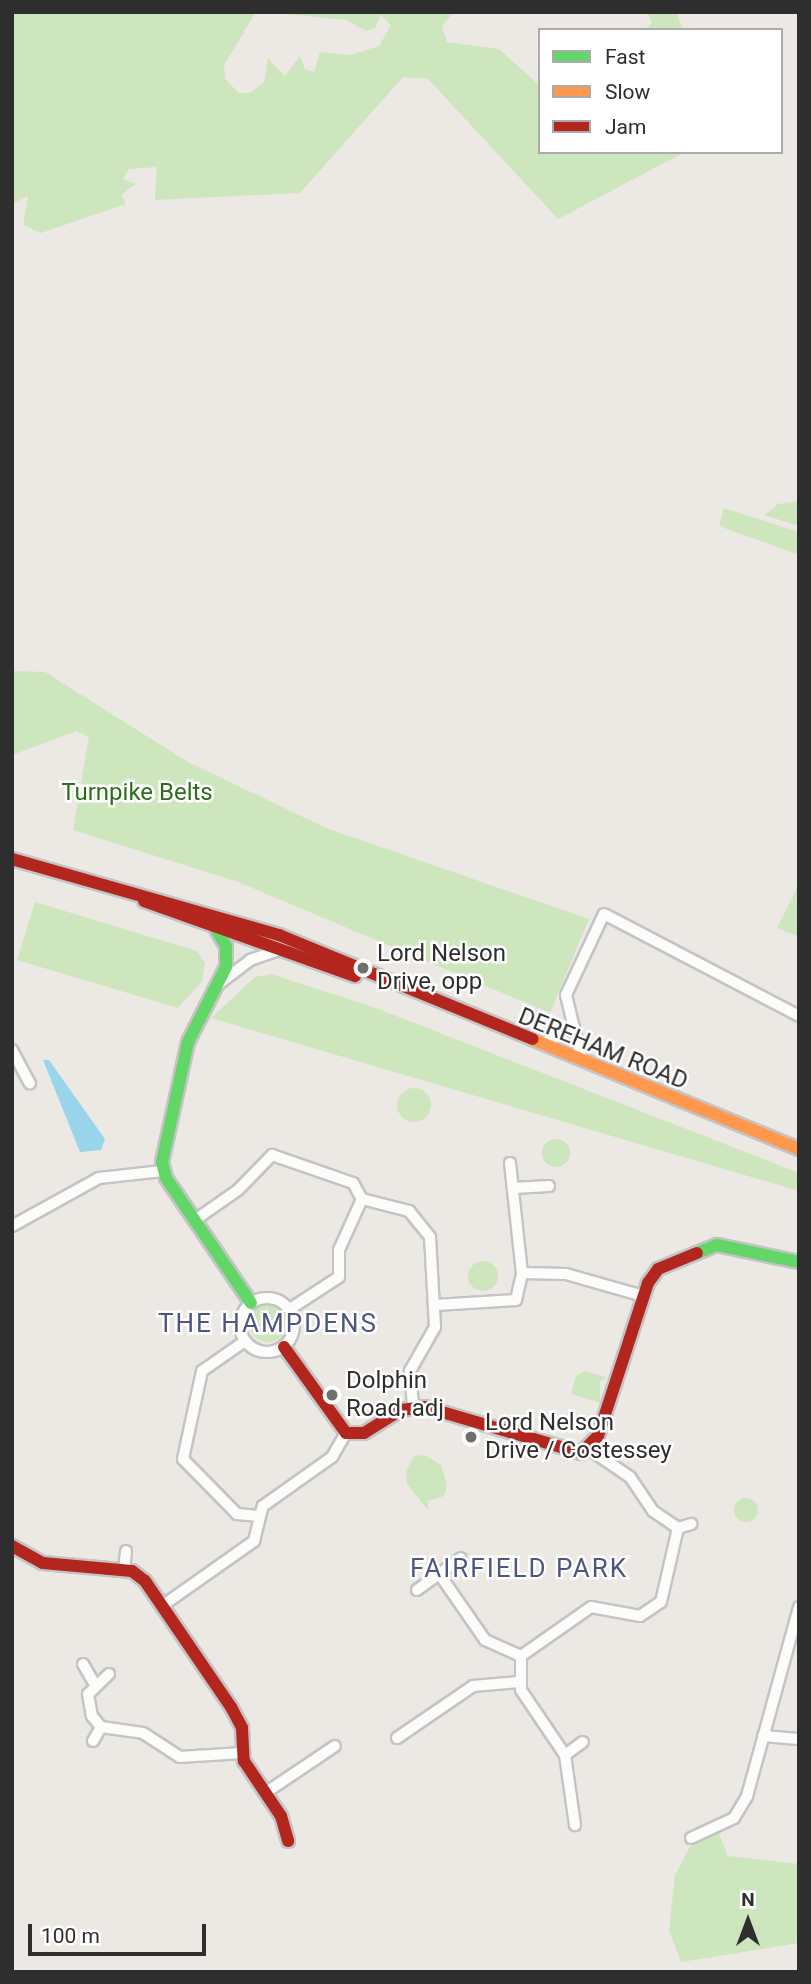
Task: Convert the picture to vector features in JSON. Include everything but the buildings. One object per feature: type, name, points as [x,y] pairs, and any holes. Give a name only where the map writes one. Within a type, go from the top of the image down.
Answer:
[{"type":"main road","name":"DEREHAM ROAD","points":[[12,859],[279,935],[392,987],[799,1149]]},
{"type":"main road","name":"DEREHAM ROAD","points":[[108,886],[276,951],[392,987]]},
{"type":"main road","points":[[216,929],[228,954],[217,985],[199,1016],[174,1090],[163,1171],[251,1303]]},
{"type":"main road","points":[[284,1347],[346,1433],[364,1433],[412,1406],[558,1450],[589,1449],[614,1395],[643,1296],[659,1269],[717,1245],[799,1262]]},
{"type":"main road","points":[[12,1546],[43,1563],[124,1570],[145,1581],[231,1707],[242,1728],[242,1753],[288,1841]]},
{"type":"street","points":[[584,1063],[567,989],[604,914],[799,1016]]},
{"type":"street","points":[[217,985],[250,960],[276,951]]},
{"type":"street","points":[[538,1045],[574,1027]]},
{"type":"street","points":[[12,1051],[16,1067],[30,1084]]},
{"type":"street","points":[[195,1220],[280,1154],[353,1182],[362,1199],[409,1211],[427,1226],[436,1305],[433,1336],[410,1371],[412,1406]]},
{"type":"street","points":[[436,1305],[516,1300],[522,1273],[510,1163]]},
{"type":"street","points":[[12,1226],[99,1178],[163,1171]]},
{"type":"street","points":[[513,1188],[549,1186]]},
{"type":"street","points":[[289,1309],[339,1277],[339,1250],[362,1199]]},
{"type":"street","points":[[522,1273],[566,1274],[643,1296]]},
{"type":"street","points":[[278,1300],[289,1309],[295,1322],[284,1347],[256,1350],[245,1341],[241,1321],[251,1303],[278,1300]]},
{"type":"street","points":[[245,1341],[202,1371],[183,1459],[237,1514],[259,1516]]},
{"type":"street","points":[[162,1605],[254,1541],[259,1516],[270,1500],[332,1457],[346,1433]]},
{"type":"street","points":[[589,1449],[630,1477],[653,1511],[678,1528]]},
{"type":"street","points":[[678,1528],[691,1524]]},
{"type":"street","points":[[521,1656],[591,1607],[640,1616],[652,1611],[661,1602],[678,1528]]},
{"type":"street","points":[[124,1570],[126,1551]]},
{"type":"street","points":[[417,1591],[461,1558]]},
{"type":"street","points":[[440,1575],[485,1640],[521,1656]]},
{"type":"street","points":[[691,1838],[734,1818],[747,1796],[799,1607]]},
{"type":"street","points":[[521,1656],[519,1682],[565,1755],[575,1825]]},
{"type":"street","points":[[83,1664],[94,1683]]},
{"type":"street","points":[[101,1727],[88,1704],[94,1683],[109,1674]]},
{"type":"street","points":[[397,1738],[473,1686],[519,1682]]},
{"type":"street","points":[[101,1727],[143,1732],[180,1757],[242,1753]]},
{"type":"street","points":[[93,1741],[101,1727]]},
{"type":"street","points":[[763,1736],[799,1739]]},
{"type":"street","points":[[565,1755],[583,1742]]},
{"type":"street","points":[[265,1793],[335,1746]]},
{"type":"green space","points":[[12,12],[256,12],[224,65],[225,79],[239,93],[250,93],[264,82],[268,58],[285,76],[300,56],[305,69],[314,72],[320,52],[350,55],[379,46],[391,25],[381,15],[375,28],[366,31],[346,20],[267,12],[454,12],[442,26],[447,42],[499,49],[538,84],[538,154],[681,154],[558,219],[428,79],[403,77],[300,193],[155,200],[157,167],[129,169],[123,179],[136,184],[121,195],[126,204],[41,233],[23,225],[28,196],[12,204]]},
{"type":"green space","points":[[647,12],[676,12],[682,28],[646,28],[652,23]]},
{"type":"green space","points":[[799,501],[799,526],[764,515],[778,504]]},
{"type":"green space","points":[[724,508],[799,532],[799,555],[719,526]]},
{"type":"green space","name":"Turnpike Belts","points":[[12,671],[45,672],[188,762],[326,828],[589,919],[550,1013],[238,882],[73,830],[89,737],[77,731],[12,755]]},
{"type":"green space","points":[[799,884],[799,937],[777,928]]},
{"type":"green space","points":[[35,902],[197,951],[205,963],[202,981],[178,1008],[17,960]]},
{"type":"green space","points":[[271,974],[376,1008],[799,1173],[799,1191],[211,1018],[255,977]]},
{"type":"green space","points":[[414,1088],[426,1093],[431,1105],[426,1117],[414,1122],[402,1117],[397,1105],[402,1093]]},
{"type":"green space","points":[[556,1139],[566,1143],[570,1153],[566,1163],[556,1167],[546,1163],[542,1153],[546,1143]]},
{"type":"green space","points":[[483,1261],[494,1265],[498,1276],[494,1287],[483,1291],[472,1287],[468,1276],[472,1265]]},
{"type":"green space","points":[[268,1304],[282,1309],[287,1323],[282,1337],[268,1342],[254,1337],[249,1323],[254,1309]]},
{"type":"green space","points":[[585,1371],[608,1378],[600,1381],[600,1403],[571,1394],[576,1376]]},
{"type":"green space","points":[[425,1455],[441,1465],[447,1485],[444,1496],[428,1501],[428,1510],[407,1484],[406,1471],[414,1456]]},
{"type":"green space","points":[[746,1498],[755,1501],[758,1510],[755,1519],[746,1522],[737,1519],[734,1510],[737,1501]]},
{"type":"green space","points":[[719,1833],[728,1856],[799,1864],[799,1943],[681,1962],[669,1931],[675,1875],[690,1846]]},
{"type":"water","points":[[43,1060],[49,1060],[105,1139],[101,1150],[80,1152]]},
{"type":"traffic: fast","points":[[216,929],[226,946],[226,967],[188,1042],[162,1162],[166,1178],[251,1303]]},
{"type":"traffic: fast","points":[[697,1253],[717,1245],[799,1262]]},
{"type":"traffic: slow","points":[[532,1039],[799,1149]]},
{"type":"traffic: jam","points":[[12,859],[279,935],[532,1039]]},
{"type":"traffic: jam","points":[[144,901],[355,976]]},
{"type":"traffic: jam","points":[[284,1347],[346,1433],[364,1433],[401,1410],[425,1407],[581,1453],[598,1436],[648,1283],[658,1269],[697,1253]]},
{"type":"traffic: jam","points":[[12,1546],[43,1563],[132,1571],[145,1581],[231,1707],[242,1728],[244,1761],[281,1816],[288,1841]]},
{"type":"place","name":"Lord Nelson Drive, opp","points":[[363,968]]},
{"type":"place","name":"Dolphin Road, adj","points":[[332,1395]]},
{"type":"place","name":"Lord Nelson Drive / Costessey","points":[[471,1437]]},
{"type":"district","name":"THE HAMPDENS","points":[[268,1324]]},
{"type":"district","name":"FAIRFIELD PARK","points":[[519,1569]]}]
